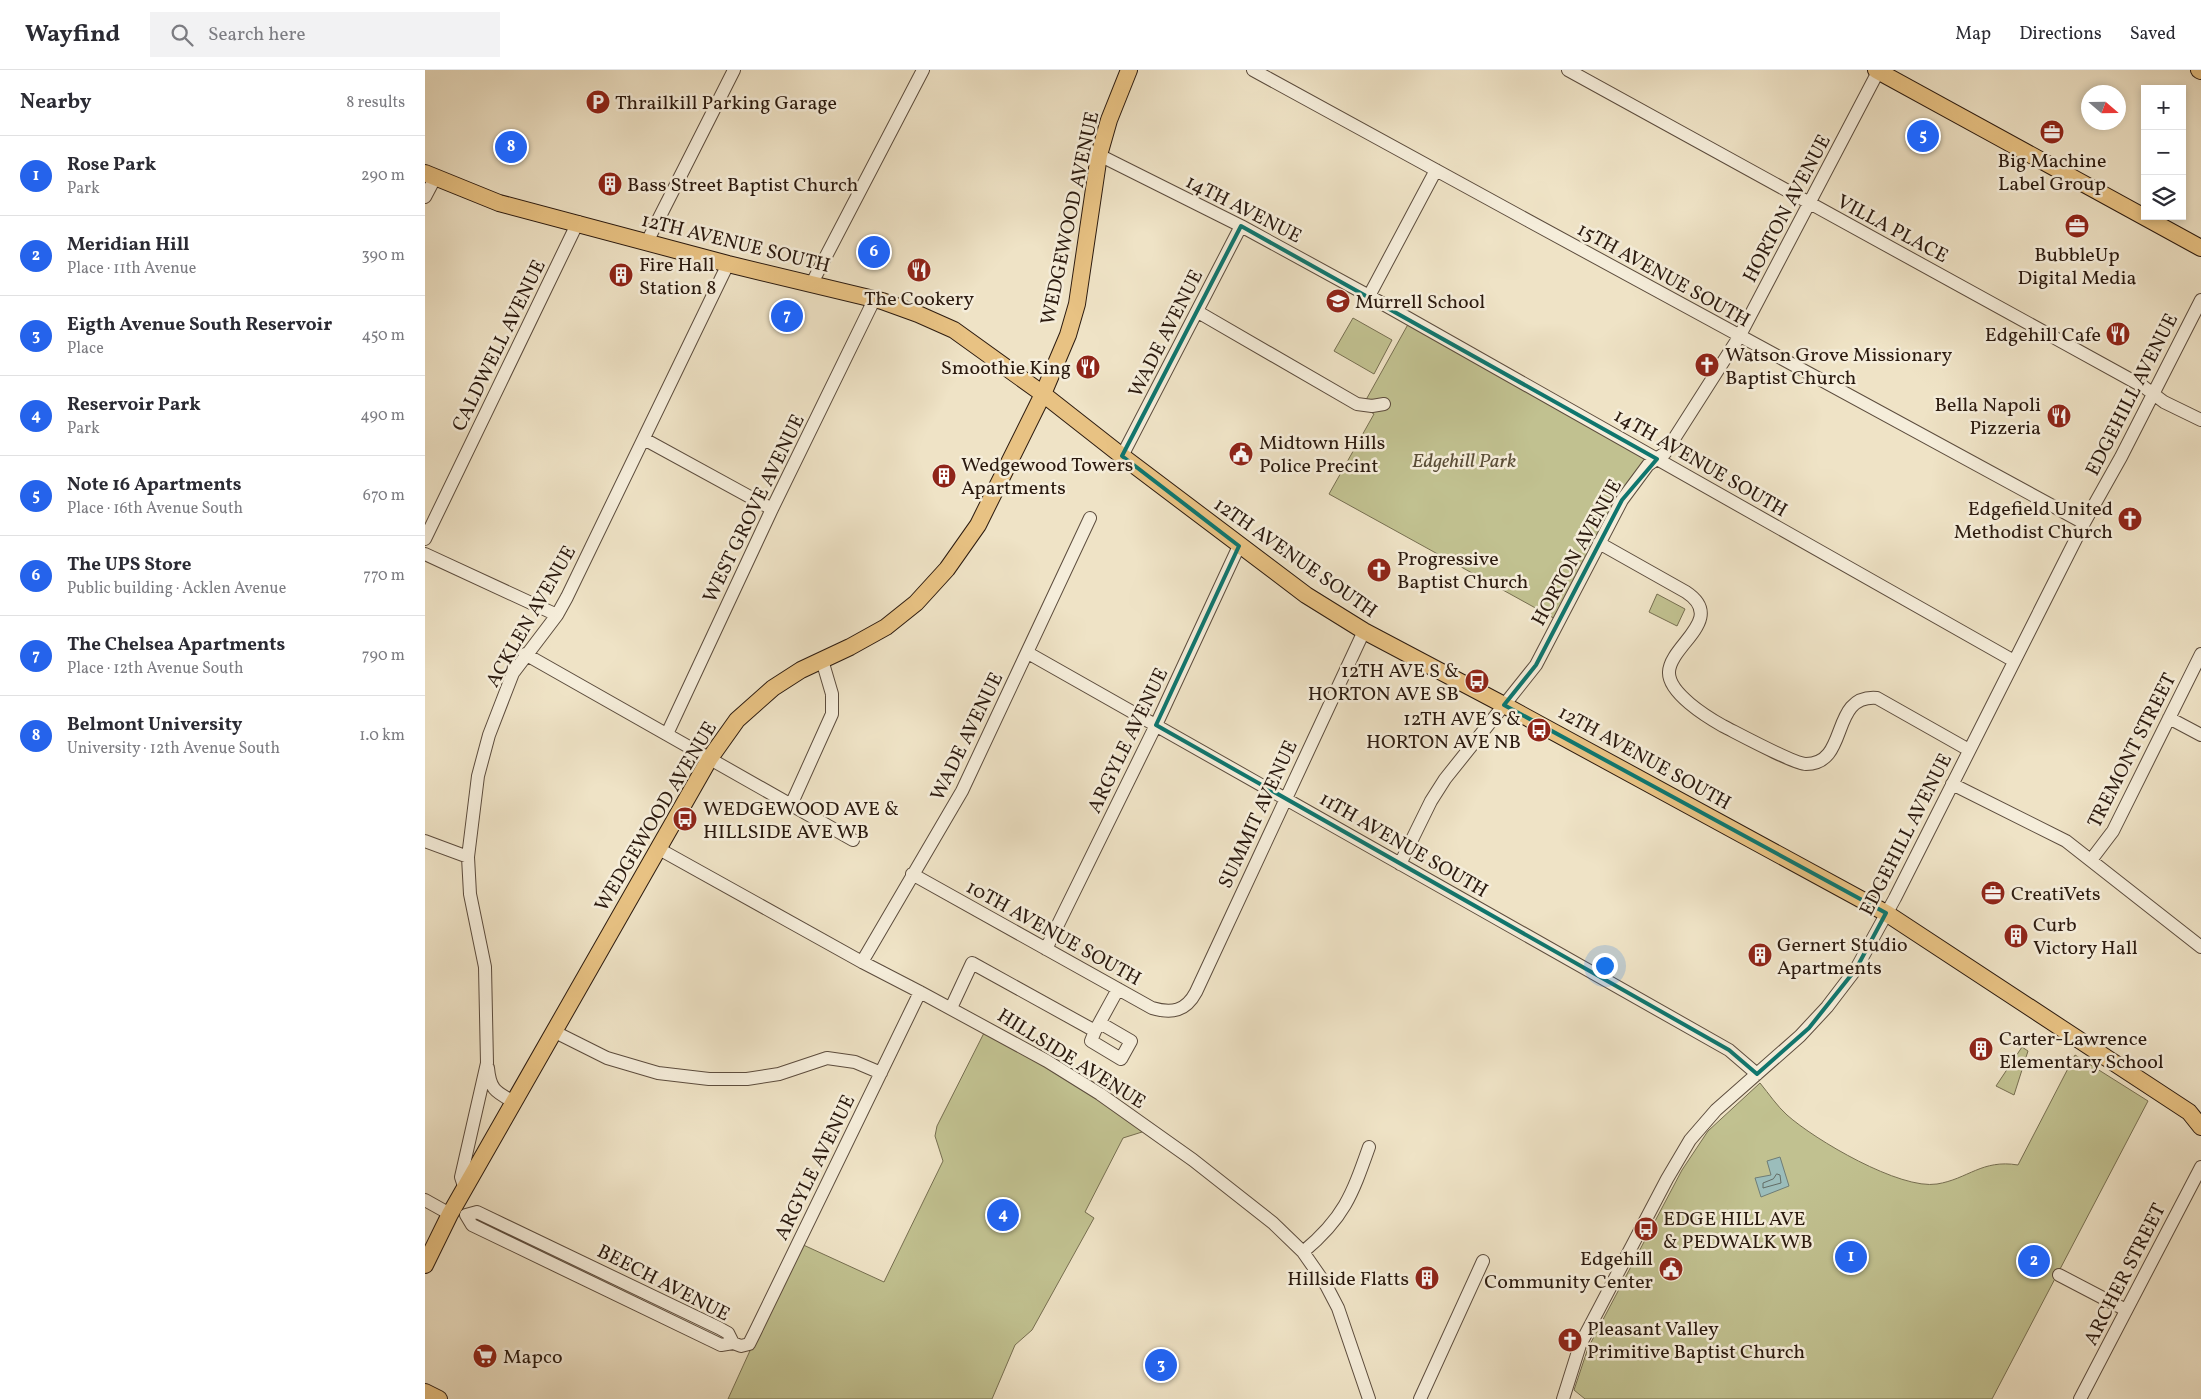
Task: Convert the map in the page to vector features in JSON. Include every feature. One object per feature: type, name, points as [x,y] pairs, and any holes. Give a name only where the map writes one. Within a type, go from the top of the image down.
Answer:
[{"type":"main road","name":"WEDGEWOOD AVENUE","points":[[425,1265],[457,1213],[465,1189],[710,758],[737,720],[773,688],[801,670],[886,627],[916,603],[947,569],[978,525],[1043,394],[1066,339],[1077,304],[1099,156],[1109,120],[1129,70]]},
{"type":"main road","points":[[1878,70],[2201,248]]},
{"type":"main road","name":"12TH AVENUE SOUTH","points":[[430,176],[499,203],[578,222],[728,264],[812,283],[874,300],[918,314],[954,330],[1043,394],[1239,546],[1306,595],[1365,631],[1886,913],[2195,1114],[2201,1127]]},
{"type":"main road","points":[[425,1392],[439,1399]]},
{"type":"street","points":[[647,242],[734,70]]},
{"type":"street","points":[[812,283],[923,70]]},
{"type":"street","name":"15TH AVENUE SOUTH","points":[[1253,70],[1739,337],[2085,523]]},
{"type":"street","name":"VILLA PLACE","points":[[1568,70],[1809,204],[2008,311],[2164,402],[2201,420]]},
{"type":"street","name":"HORTON AVENUE","points":[[1400,864],[1431,801],[1445,779],[1536,665],[1622,500],[1648,465],[1665,453],[1739,337],[1878,70]]},
{"type":"street","name":"14TH AVENUE","points":[[1099,156],[1241,226],[1369,296]]},
{"type":"street","points":[[1369,296],[1436,170]]},
{"type":"street","points":[[425,197],[430,176]]},
{"type":"street","name":"CALDWELL AVENUE","points":[[425,539],[578,222]]},
{"type":"street","name":"WADE AVENUE","points":[[1122,456],[1241,226]]},
{"type":"street","name":"ACKLEN AVENUE","points":[[465,1189],[461,1177],[487,1063],[485,967],[470,894],[468,857],[478,776],[489,735],[513,673],[525,654],[557,614],[728,264]]},
{"type":"street","name":"14TH AVENUE SOUTH","points":[[1369,296],[2014,661]]},
{"type":"street","name":"WEST GROVE AVENUE","points":[[667,734],[772,509],[874,300]]},
{"type":"street","name":"EDGEHILL AVENUE","points":[[1563,1399],[1580,1345],[1673,1168],[1703,1125],[1716,1110],[1800,1036],[1827,1007],[1856,968],[2201,300]]},
{"type":"street","points":[[1197,312],[1357,404],[1372,406],[1384,404]]},
{"type":"street","points":[[644,439],[772,509]]},
{"type":"street","name":"WADE AVENUE","points":[[862,962],[962,791],[1090,518]]},
{"type":"street","points":[[1599,544],[1674,584],[1696,600],[1700,612],[1699,626],[1672,662],[1669,669],[1670,679],[1681,696],[1725,727],[1789,758],[1803,764],[1809,764],[1821,760],[1831,752],[1846,714],[1853,705],[1863,699],[1877,698],[1969,750]]},
{"type":"street","name":"ARGYLE AVENUE","points":[[1046,949],[1156,726],[1239,546]]},
{"type":"street","points":[[425,554],[557,614]]},
{"type":"street","name":"SUMMIT AVENUE","points":[[1181,1010],[1193,996],[1285,797],[1365,631]]},
{"type":"street","name":"11TH AVENUE SOUTH","points":[[1028,653],[1729,1050],[1757,1074]]},
{"type":"street","points":[[525,654],[853,840]]},
{"type":"street","name":"TREMONT STREET","points":[[2091,860],[2113,831],[2201,654]]},
{"type":"street","points":[[791,805],[833,714],[832,694],[822,660]]},
{"type":"street","points":[[2169,718],[2201,735]]},
{"type":"street","points":[[1952,784],[2066,841],[2201,947]]},
{"type":"street","points":[[425,841],[468,857]]},
{"type":"street","name":"HILLSIDE AVENUE","points":[[659,849],[862,962],[1047,1061],[1131,1115],[1187,1156],[1267,1218],[1303,1252],[1326,1285],[1338,1308],[1369,1399]]},
{"type":"street","name":"10TH AVENUE SOUTH","points":[[912,874],[1118,990],[1160,1011],[1175,1012],[1181,1010]]},
{"type":"street","points":[[951,1008],[972,963],[1098,1027],[1118,990]]},
{"type":"street","name":"ARGYLE AVENUE","points":[[733,1343],[741,1346],[749,1344],[920,992]]},
{"type":"street","points":[[555,1032],[607,1058],[658,1073],[709,1079],[747,1078],[779,1074],[827,1058],[855,1062],[881,1074]]},
{"type":"street","points":[[487,1063],[489,1079],[494,1090],[515,1102]]},
{"type":"street","points":[[1303,1252],[1335,1222],[1347,1204],[1369,1147]]},
{"type":"street","name":"ARCHER STREET","points":[[2081,1399],[2201,1167]]},
{"type":"street","name":"BEECH AVENUE","points":[[425,1200],[457,1213],[472,1225],[721,1345],[733,1343],[729,1333],[477,1212],[457,1213]]},
{"type":"street","points":[[1420,1399],[1483,1261]]},
{"type":"street","points":[[602,1287],[608,1274]]},
{"type":"street","points":[[2059,1275],[2127,1310]]},
{"type":"highlighted area","points":[[1241,226],[1657,459],[1622,500],[1536,665],[1504,705],[1886,913],[1856,969],[1809,1028],[1757,1074],[1729,1050],[1156,725],[1239,546],[1122,456]]},
{"type":"green space","points":[[1353,318],[1392,340],[1374,374],[1334,351]]},
{"type":"green space","name":"Edgehill Park","points":[[1411,319],[1657,459],[1648,465],[1559,621],[1329,494],[1374,414],[1362,407]]},
{"type":"green space","points":[[1657,594],[1685,609],[1677,626],[1649,612]]},
{"type":"green space","points":[[987,1027],[1146,1126],[1142,1132],[1123,1138],[1085,1212],[1094,1218],[1032,1330],[1015,1345],[992,1399],[728,1399],[799,1243],[884,1282],[943,1161],[935,1136],[937,1126]]},
{"type":"green space","points":[[2022,1047],[2028,1051],[2014,1095],[1996,1086]]},
{"type":"green space","points":[[2075,1055],[2148,1101],[1992,1399],[1585,1399],[1574,1390],[1588,1348],[1682,1170],[1708,1131],[1760,1083],[1787,1115],[1837,1149],[1859,1161],[1902,1179],[1921,1184],[1937,1184],[1948,1182],[1985,1167],[2005,1164],[2018,1165]]},
{"type":"water","points":[[1780,1157],[1789,1186],[1761,1197],[1755,1178],[1771,1175],[1767,1161]]},
{"type":"place","name":"Thrailkill Parking Garage","points":[[598,102]]},
{"type":"place","name":"Big Machine Label Group","points":[[2052,132]]},
{"type":"place","name":"Note 16 Apartments","points":[[1923,136]]},
{"type":"place","name":"Belmont University","points":[[511,147]]},
{"type":"place","name":"Bass Street Baptist Church","points":[[610,184]]},
{"type":"place","name":"BubbleUp Digital Media","points":[[2077,226]]},
{"type":"place","name":"The UPS Store","points":[[874,252]]},
{"type":"place","name":"The Cookery","points":[[919,270]]},
{"type":"place","name":"Fire Hall Station 8","points":[[621,275]]},
{"type":"place","name":"Murrell School","points":[[1338,301]]},
{"type":"place","name":"The Chelsea Apartments","points":[[787,316]]},
{"type":"place","name":"Edgehill Cafe","points":[[2118,334]]},
{"type":"place","name":"Watson Grove Missionary Baptist Church","points":[[1707,365]]},
{"type":"place","name":"Smoothie King","points":[[1088,367]]},
{"type":"place","name":"Bella Napoli Pizzeria","points":[[2059,416]]},
{"type":"place","name":"Midtown Hills Police Precint","points":[[1241,454]]},
{"type":"place","name":"Wedgewood Towers Apartments","points":[[944,476]]},
{"type":"place","name":"Edgefield United Methodist Church","points":[[2130,519]]},
{"type":"place","name":"Progressive Baptist Church","points":[[1379,570]]},
{"type":"place","name":"12TH AVE S & HORTON AVE SB","points":[[1477,681]]},
{"type":"place","name":"12TH AVE S & HORTON AVE NB","points":[[1539,730]]},
{"type":"place","name":"WEDGEWOOD AVE & HILLSIDE AVE WB","points":[[685,819]]},
{"type":"place","name":"CreatiVets","points":[[1993,893]]},
{"type":"place","name":"Curb Victory Hall","points":[[2016,936]]},
{"type":"place","name":"Gernert Studio Apartments","points":[[1760,955]]},
{"type":"place","name":"Carter-Lawrence Elementary School","points":[[1981,1049]]},
{"type":"place","name":"Reservoir Park","points":[[1003,1215]]},
{"type":"place","name":"EDGE HILL AVE & PEDWALK WB","points":[[1646,1229]]},
{"type":"place","name":"Rose Park","points":[[1851,1257]]},
{"type":"place","name":"Meridian Hill","points":[[2034,1261]]},
{"type":"place","name":"Edgehill Community Center","points":[[1671,1269]]},
{"type":"place","name":"Hillside Flatts","points":[[1427,1278]]},
{"type":"place","name":"Pleasant Valley Primitive Baptist Church","points":[[1570,1340]]},
{"type":"place","name":"Mapco","points":[[485,1356]]},
{"type":"place","name":"Eigth Avenue South Reservoir","points":[[1161,1365]]}]
